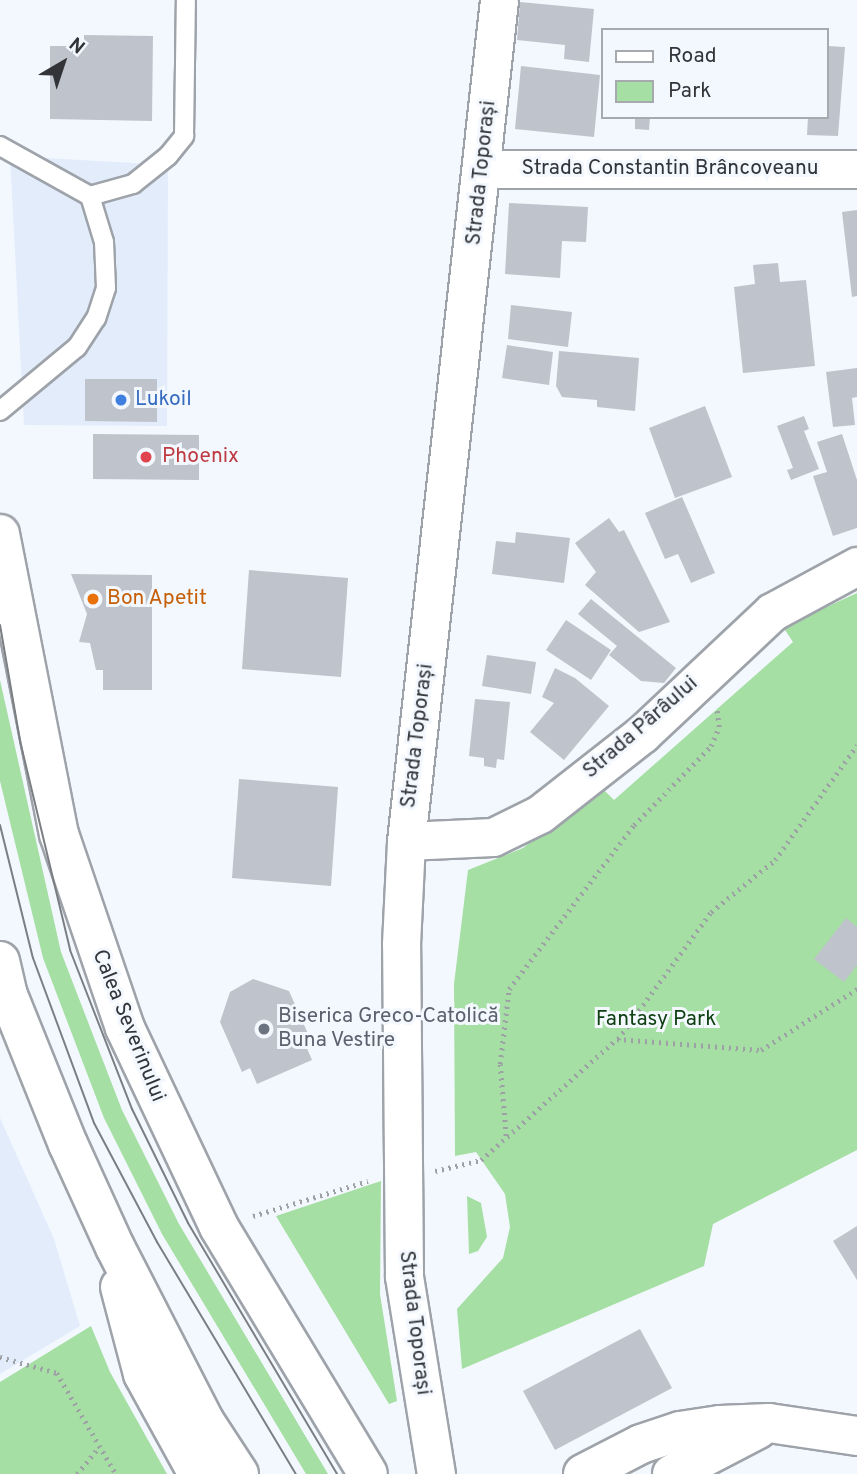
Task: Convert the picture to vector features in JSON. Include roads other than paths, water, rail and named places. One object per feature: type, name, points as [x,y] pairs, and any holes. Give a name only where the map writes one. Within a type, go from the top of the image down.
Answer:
[{"type":"main road","name":"Calea Severinului","points":[[0,534],[38,744],[63,847],[125,1028],[219,1227],[368,1474]]},
{"type":"main road","points":[[0,961],[8,995],[68,1144],[115,1247],[205,1422],[239,1474]]},
{"type":"main road","points":[[115,1247],[124,1313],[143,1374],[198,1474]]},
{"type":"main road","points":[[583,1474],[641,1444],[680,1431],[769,1423],[857,1436]]},
{"type":"main road","points":[[671,1474],[769,1423]]},
{"type":"street","name":"Strada Toporași","points":[[436,1474],[404,1276],[401,944],[406,841],[483,169],[499,0]]},
{"type":"street","name":"Strada Constantin Brâncoveanu","points":[[483,169],[857,169]]},
{"type":"street","name":"Strada Pârâului","points":[[406,841],[493,836],[540,814],[642,734],[772,612],[857,566]]},
{"type":"lane","points":[[90,196],[132,184],[168,156],[184,136],[186,0]]},
{"type":"lane","points":[[0,146],[90,196],[104,242],[106,288],[96,318],[77,347],[0,411]]},
{"type":"tram line","points":[[0,625],[20,741],[70,950],[132,1109],[188,1223],[337,1474]]},
{"type":"tram line","points":[[0,825],[33,958],[94,1123],[157,1242],[296,1474]]},
{"type":"place","name":"Lukoil","points":[[121,400]]},
{"type":"place","name":"Phoenix","points":[[146,457]]},
{"type":"place","name":"Bon Apetit","points":[[93,599]]},
{"type":"place","name":"Biserica Greco-Catolică Buna Vestire","points":[[264,1029]]},
{"type":"park label","name":"Fantasy Park","points":[[656,1020]]}]
